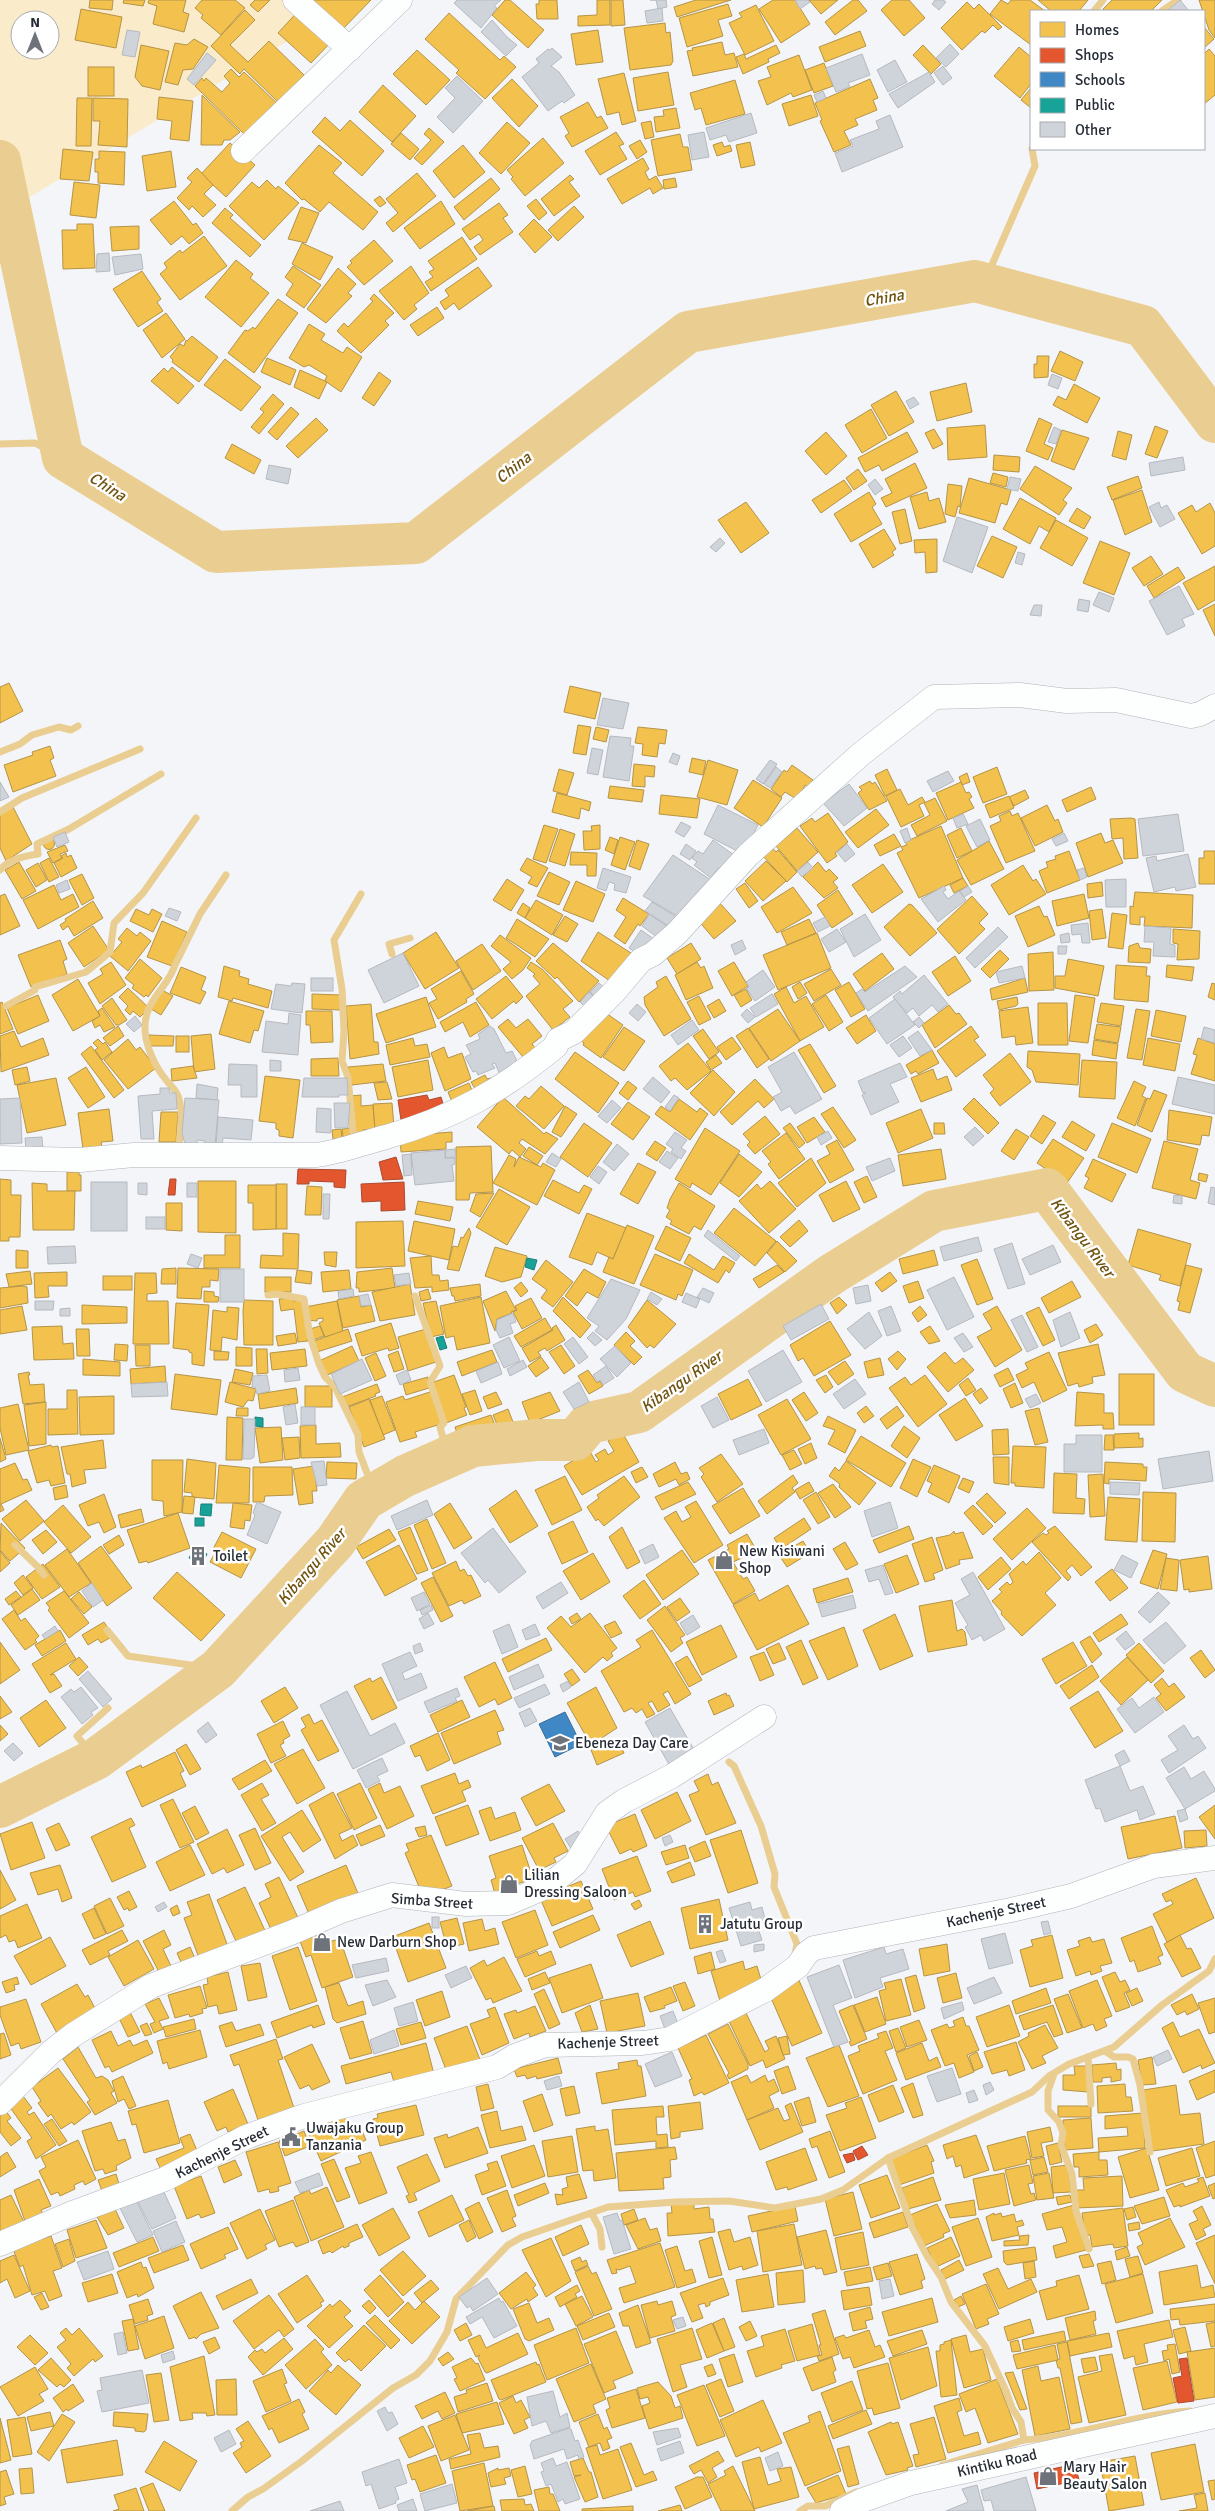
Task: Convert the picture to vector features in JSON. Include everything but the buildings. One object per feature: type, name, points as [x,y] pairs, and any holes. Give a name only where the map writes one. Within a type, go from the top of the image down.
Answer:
[{"type":"street","points":[[295,0],[350,49]]},
{"type":"street","points":[[243,151],[400,0]]},
{"type":"street","points":[[0,1158],[80,1160],[134,1155],[316,1155],[344,1151],[434,1123],[494,1092],[527,1070],[556,1046],[558,1040],[574,1032],[614,992],[641,960],[653,954],[676,933],[748,855],[861,754],[934,697],[1020,696],[1067,701],[1116,700],[1190,716],[1215,727]]},
{"type":"street","points":[[1190,716],[1200,714],[1215,706]]},
{"type":"street","name":"Simba Street","points":[[0,2103],[51,2052],[73,2035],[151,1986],[306,1927],[341,1911],[392,1895],[466,1904],[508,1903],[548,1886],[575,1864],[607,1813],[624,1801],[672,1776],[764,1717]]},
{"type":"street","name":"Kachenje Street","points":[[0,2244],[70,2214],[165,2180],[246,2137],[304,2116],[497,2067],[515,2056],[545,2045],[644,2043],[670,2039],[765,1990],[798,1966],[806,1954],[814,1948],[1011,1910],[1071,1896],[1154,1866],[1215,1858]]},
{"type":"street","name":"Kintiku Road","points":[[842,2511],[863,2500],[911,2483],[1215,2416]]},
{"type":"shaded area","points":[[0,0],[356,0],[0,215]]},
{"type":"waterway","points":[[1095,10],[1103,0]]},
{"type":"waterway","points":[[1163,10],[1178,0]]},
{"type":"waterway","points":[[984,283],[1035,166],[1032,150]]},
{"type":"waterway","name":"China","points":[[0,161],[63,458],[216,552],[416,543],[688,332],[975,281],[1143,326],[1215,422]]},
{"type":"waterway","points":[[0,444],[35,443],[63,458]]},
{"type":"waterway","points":[[0,752],[20,744],[32,735],[59,727],[71,730],[78,726]]},
{"type":"waterway","points":[[0,812],[22,798],[140,749]]},
{"type":"waterway","points":[[0,870],[13,861],[38,854],[37,844],[69,829],[161,774]]},
{"type":"waterway","points":[[6,1006],[35,990],[35,987],[86,972],[110,952],[114,923],[143,893],[196,818]]},
{"type":"waterway","points":[[183,1149],[179,1146],[180,1102],[176,1092],[151,1055],[146,1040],[146,1016],[153,1000],[172,973],[200,914],[226,875]]},
{"type":"waterway","points":[[354,1142],[348,1077],[342,1061],[344,1031],[342,989],[334,940],[361,894]]},
{"type":"waterway","points":[[392,954],[389,944],[410,938]]},
{"type":"waterway","name":"Kibangu River","points":[[0,1807],[96,1759],[218,1669],[335,1542],[364,1500],[405,1476],[473,1446],[537,1440],[575,1440],[589,1423],[639,1412],[832,1274],[934,1211],[1047,1189],[1185,1372],[1215,1386]]},
{"type":"waterway","points":[[268,1295],[277,1294],[304,1299],[310,1336],[319,1364],[325,1377],[335,1387],[358,1435],[359,1452],[375,1494]]},
{"type":"waterway","points":[[415,1296],[440,1366],[430,1382],[444,1423],[440,1427],[448,1457]]},
{"type":"waterway","points":[[15,1545],[44,1575]]},
{"type":"waterway","points":[[107,1630],[128,1656],[218,1669]]},
{"type":"waterway","points":[[96,1759],[77,1736],[108,1708]]},
{"type":"waterway","points":[[729,1762],[734,1766],[761,1826],[775,1874],[774,1887],[797,1944],[795,1955]]},
{"type":"waterway","points":[[232,2511],[248,2497],[263,2489],[302,2461],[393,2388],[416,2375],[430,2361],[447,2332],[456,2299],[508,2245],[522,2237],[608,2207],[675,2202],[729,2201],[775,2208],[821,2199],[843,2190],[888,2158],[1032,2092],[1049,2076],[1069,2064],[1114,2047],[1162,2005],[1209,1971],[1215,1959]]},
{"type":"waterway","points":[[1105,2051],[1114,2057],[1133,2059],[1140,2085],[1150,2152]]},
{"type":"waterway","points":[[1088,2057],[1091,2104]]},
{"type":"waterway","points":[[1054,2074],[1048,2091],[1048,2110],[1059,2122],[1063,2133],[1061,2145],[1072,2174],[1076,2211],[1089,2249]]},
{"type":"waterway","points":[[888,2158],[912,2227],[927,2256],[941,2277],[951,2302],[985,2346],[1012,2408],[1021,2422],[1024,2440],[942,2465]]},
{"type":"waterway","points":[[589,2214],[592,2214],[600,2229],[602,2247]]},
{"type":"waterway","points":[[1024,2440],[1066,2434],[1148,2416],[1190,2411]]},
{"type":"waterway","points":[[800,2511],[808,2506],[825,2506],[856,2492]]},
{"type":"place","name":"Toilet","points":[[198,1556]]},
{"type":"place","name":"New Kisiwani Shop","points":[[724,1560]]},
{"type":"place","name":"Ebeneza Day Care","points":[[560,1743]]},
{"type":"place","name":"Lilian Dressing Saloon","points":[[509,1884]]},
{"type":"place","name":"Jatutu Group","points":[[705,1924]]},
{"type":"place","name":"New Darburn Shop","points":[[322,1942]]},
{"type":"place","name":"Uwajaku Group Tanzania","points":[[291,2137]]},
{"type":"place","name":"Mary Hair Beauty Salon","points":[[1048,2476]]}]
